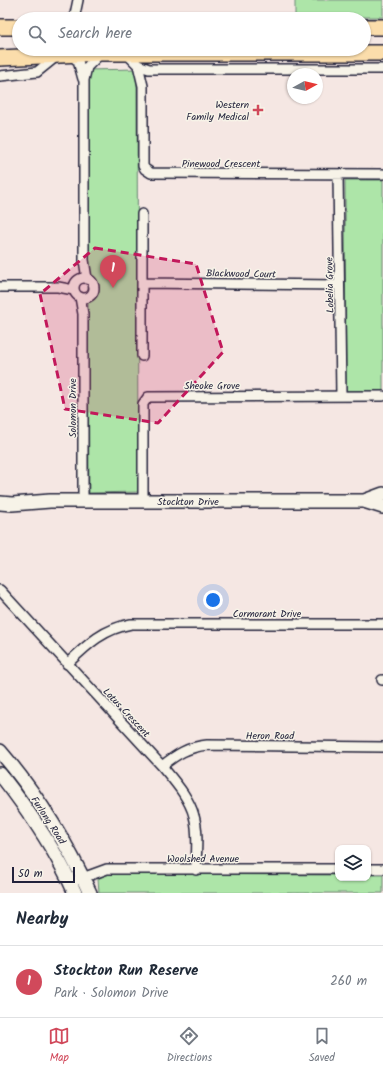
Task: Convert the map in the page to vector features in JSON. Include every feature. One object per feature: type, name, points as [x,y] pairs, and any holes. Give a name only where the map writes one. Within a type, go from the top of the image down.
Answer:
[{"type":"main road","points":[[0,27],[12,27]]},
{"type":"main road","points":[[371,27],[383,27]]},
{"type":"main road","points":[[371,53],[383,53]]},
{"type":"main road","points":[[0,58],[32,56]]},
{"type":"street","points":[[76,12],[78,2]]},
{"type":"street","points":[[78,2],[81,12]]},
{"type":"street","points":[[0,76],[37,72],[61,56]]},
{"type":"street","name":"Solomon Drive","points":[[68,56],[78,61],[84,80]]},
{"type":"street","name":"Solomon Drive","points":[[83,501],[83,314],[81,288],[84,260],[84,80],[87,67],[98,56]]},
{"type":"street","points":[[129,56],[138,65],[155,70],[383,69]]},
{"type":"street","name":"Pinewood Crescent","points":[[138,65],[143,86],[143,166],[145,170],[151,173],[383,174]]},
{"type":"street","points":[[143,86],[149,73],[155,70]]},
{"type":"street","name":"Lobelia Grove","points":[[338,174],[341,396]]},
{"type":"street","points":[[142,214],[142,356]]},
{"type":"street","name":"Blackwood Court","points":[[142,283],[340,285]]},
{"type":"street","points":[[0,287],[81,288]]},
{"type":"street","name":"Sheoke Grove","points":[[143,501],[143,404],[148,397],[383,396]]},
{"type":"street","points":[[383,495],[383,506]]},
{"type":"street","name":"Stockton Drive","points":[[364,501],[383,495]]},
{"type":"street","name":"Stockton Drive","points":[[0,511],[6,504],[83,501],[364,501],[383,506]]},
{"type":"street","name":"Lotus Crescent","points":[[0,590],[162,766],[184,795],[194,815],[197,831],[196,870]]},
{"type":"street","name":"Cormorant Drive","points":[[67,664],[100,634],[120,626],[131,624],[383,624]]},
{"type":"street","name":"Heron Road","points":[[162,766],[174,756],[187,749],[207,745],[383,747]]},
{"type":"street","name":"Furlong Road","points":[[0,751],[45,812],[83,877],[90,893]]},
{"type":"street","name":"Furlong Road","points":[[0,774],[40,830],[73,888]]},
{"type":"street","name":"Woolshed Avenue","points":[[73,888],[83,877],[107,869],[335,869]]},
{"type":"street","points":[[371,869],[383,869]]},
{"type":"highlighted area","points":[[95,248],[196,264],[223,352],[158,423],[65,409],[40,294]]},
{"type":"green space","points":[[295,0],[383,0],[383,17],[371,17],[371,12],[295,12]]},
{"type":"green space","points":[[137,69],[138,492],[89,493],[87,70]]},
{"type":"green space","points":[[345,180],[383,180],[383,391],[346,391]]},
{"type":"green space","points":[[106,874],[335,875],[335,881],[371,881],[371,875],[383,875],[383,893],[99,893],[98,879]]},
{"type":"place","name":"Western Family Medical","points":[[258,110]]},
{"type":"place","name":"Stockton Run Reserve","points":[[113,288]]}]
